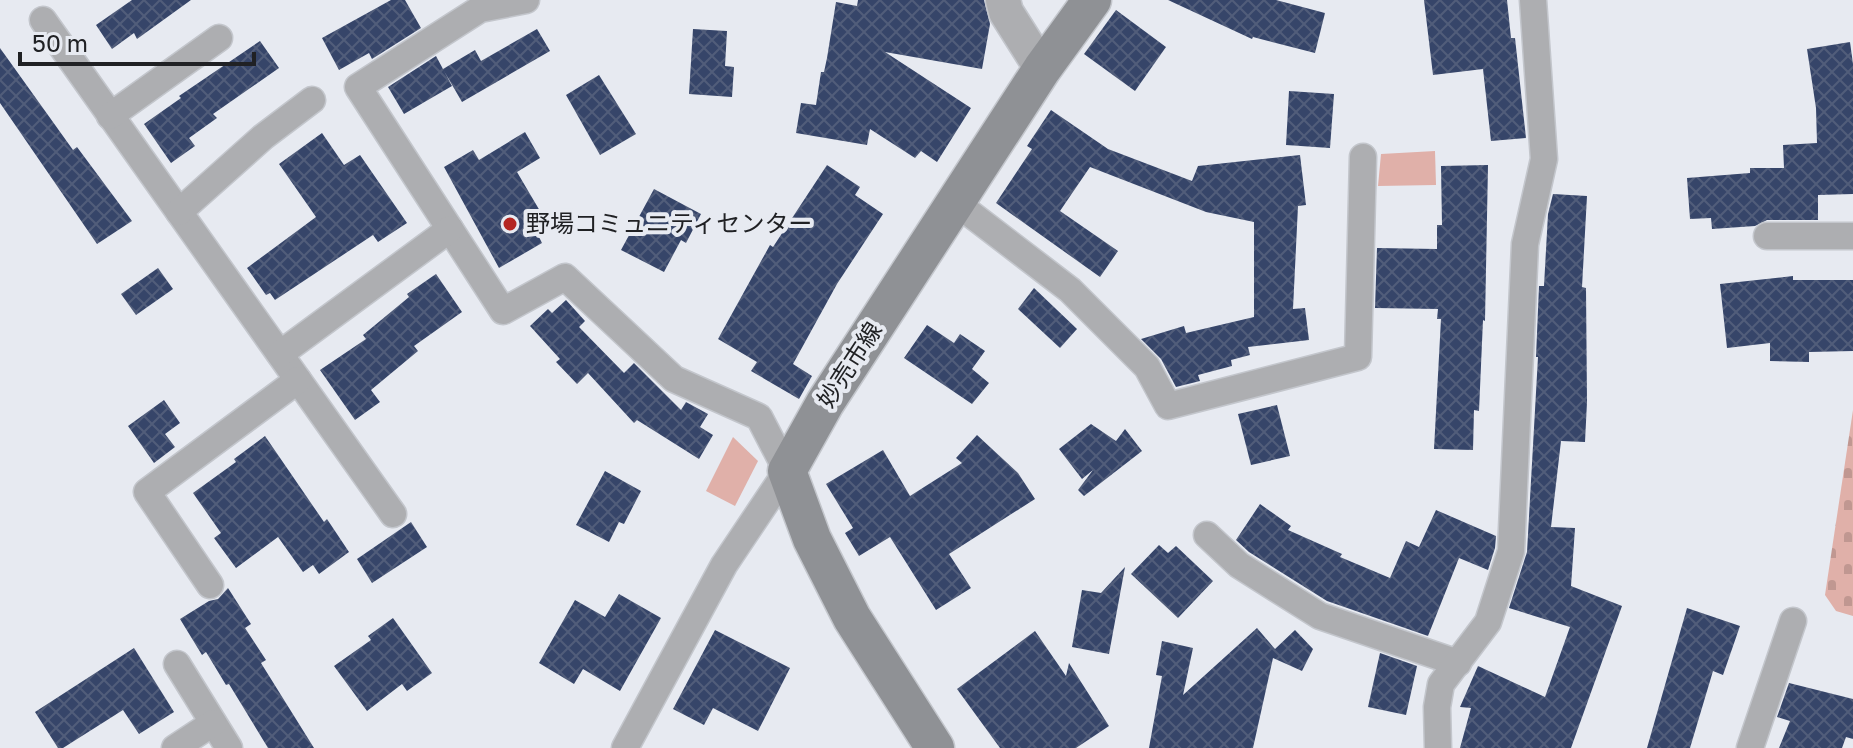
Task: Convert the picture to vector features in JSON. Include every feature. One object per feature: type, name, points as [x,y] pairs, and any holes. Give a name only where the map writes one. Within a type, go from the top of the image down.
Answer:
[{"type":"main road","name":"妙売市線","points":[[787,471],[825,403],[955,202],[1042,69],[1092,0]]},
{"type":"main road","points":[[787,471],[812,539],[852,618],[935,748]]},
{"type":"street","points":[[526,0],[469,5],[358,87],[503,311],[565,277],[674,379],[759,417],[787,471],[724,565],[625,748]]},
{"type":"street","points":[[1003,0],[1006,12],[1042,69]]},
{"type":"street","points":[[1438,748],[1437,707],[1441,684],[1488,622],[1511,551],[1525,244],[1544,159],[1533,0]]},
{"type":"street","points":[[43,20],[393,514]]},
{"type":"street","points":[[110,116],[219,38]]},
{"type":"street","points":[[179,212],[263,137],[312,100]]},
{"type":"street","points":[[955,202],[1070,290],[1147,367],[1168,406],[1358,357],[1363,157]]},
{"type":"street","points":[[280,354],[450,229]]},
{"type":"street","points":[[1767,236],[1853,236]]},
{"type":"street","points":[[210,585],[147,492],[298,380]]},
{"type":"street","points":[[1207,535],[1239,565],[1320,616],[1458,663]]},
{"type":"street","points":[[1750,748],[1793,621]]},
{"type":"street","points":[[177,664],[229,748]]},
{"type":"street","points":[[175,748],[213,723]]},
{"type":"green space","points":[[1435,151],[1436,185],[1378,186],[1381,154]]},
{"type":"green space","points":[[1853,410],[1853,616],[1836,611],[1825,595]]},
{"type":"green space","points":[[733,437],[758,461],[735,506],[706,491]]},
{"type":"building","points":[[132,0],[191,0],[137,39],[134,33],[112,49],[96,25]]},
{"type":"building","points":[[391,0],[405,0],[421,28],[372,59],[369,53],[339,70],[322,38]]},
{"type":"building","points":[[858,0],[984,0],[990,24],[982,69],[885,52],[971,108],[937,162],[921,151],[915,158],[870,129],[867,145],[796,133],[801,103],[816,105],[836,2],[857,6]]},
{"type":"building","points":[[1168,0],[1276,0],[1325,13],[1315,53],[1252,39]]},
{"type":"building","points":[[1424,0],[1507,0],[1511,38],[1515,38],[1526,138],[1491,141],[1483,69],[1433,75]]},
{"type":"building","points":[[1116,10],[1166,47],[1135,91],[1084,54]]},
{"type":"building","points":[[537,29],[550,51],[462,102],[444,71],[452,86],[404,114],[388,87],[436,56],[443,69],[475,50],[481,61]]},
{"type":"building","points":[[693,29],[727,31],[725,66],[734,67],[732,97],[689,94]]},
{"type":"building","points":[[260,41],[279,68],[213,114],[217,118],[189,138],[195,146],[171,163],[144,124],[181,98],[179,96]]},
{"type":"building","points":[[1850,42],[1853,64],[1853,194],[1818,195],[1818,220],[1767,220],[1755,226],[1712,229],[1711,218],[1690,219],[1687,178],[1750,173],[1750,168],[1784,168],[1783,145],[1817,143],[1816,108],[1807,49]]},
{"type":"building","points":[[0,48],[73,150],[77,147],[132,221],[97,244],[0,103]]},
{"type":"building","points":[[599,75],[636,134],[600,155],[566,95]]},
{"type":"building","points":[[1289,91],[1334,94],[1330,148],[1286,145]]},
{"type":"building","points":[[1051,110],[1108,149],[1192,181],[1198,166],[1300,155],[1306,205],[1298,206],[1293,309],[1305,308],[1309,340],[1248,347],[1250,355],[1231,360],[1232,366],[1198,375],[1200,381],[1176,387],[1161,359],[1141,339],[1184,326],[1186,333],[1254,317],[1254,222],[1206,212],[1090,167],[1060,211],[1118,251],[1100,277],[996,203],[1032,149],[1027,146]]},
{"type":"building","points":[[525,132],[540,158],[517,172],[550,228],[538,235],[542,243],[499,268],[444,167],[473,150],[479,160]]},
{"type":"building","points":[[322,133],[344,165],[360,155],[407,223],[378,242],[373,235],[275,300],[270,293],[266,295],[247,268],[316,217],[279,164]]},
{"type":"building","points":[[827,165],[860,187],[855,195],[883,214],[837,284],[793,364],[812,376],[799,399],[751,371],[757,362],[718,339],[770,245],[773,247]]},
{"type":"building","points":[[1488,165],[1485,321],[1479,411],[1474,410],[1473,450],[1434,449],[1441,319],[1437,319],[1438,309],[1375,308],[1377,248],[1437,249],[1437,225],[1442,225],[1441,166]]},
{"type":"building","points":[[654,189],[701,214],[686,243],[681,240],[664,272],[621,250]]},
{"type":"building","points":[[1553,194],[1587,196],[1582,287],[1586,288],[1587,402],[1585,442],[1561,441],[1551,527],[1575,528],[1571,586],[1622,606],[1571,748],[1460,748],[1471,708],[1460,707],[1478,666],[1545,697],[1570,627],[1509,608],[1527,552],[1539,286],[1544,286],[1548,214]]},
{"type":"building","points":[[158,268],[173,289],[136,315],[121,294]]},
{"type":"building","points":[[436,274],[462,312],[414,346],[418,351],[371,390],[380,402],[355,420],[320,370],[366,339],[363,335],[409,297],[407,294]]},
{"type":"building","points":[[1793,276],[1793,280],[1853,280],[1853,351],[1809,352],[1809,362],[1770,361],[1770,343],[1727,348],[1720,284]]},
{"type":"building","points":[[1034,288],[1077,329],[1060,348],[1018,309]]},
{"type":"building","points":[[566,300],[585,321],[579,327],[624,373],[634,363],[681,410],[686,402],[708,414],[700,427],[713,435],[699,459],[637,420],[634,423],[588,373],[577,384],[556,362],[560,359],[530,326],[548,309],[552,313]]},
{"type":"building","points":[[927,325],[954,343],[960,334],[985,351],[972,369],[989,383],[972,404],[904,358]]},
{"type":"building","points":[[164,400],[180,423],[165,434],[175,447],[154,463],[128,426]]},
{"type":"building","points":[[1277,405],[1290,456],[1251,465],[1238,414]]},
{"type":"building","points":[[1091,424],[1116,441],[1125,429],[1142,451],[1084,496],[1078,490],[1093,470],[1082,479],[1059,449]]},
{"type":"building","points":[[977,435],[1018,473],[1035,499],[949,554],[971,588],[936,610],[890,537],[859,556],[845,533],[853,528],[826,484],[883,450],[910,496],[962,463],[956,458]]},
{"type":"building","points":[[265,436],[324,522],[327,519],[349,552],[319,574],[313,565],[303,572],[278,537],[236,568],[214,538],[221,533],[193,493]]},
{"type":"building","points":[[605,471],[641,491],[624,524],[619,522],[609,542],[576,525]]},
{"type":"building","points":[[1260,504],[1291,526],[1288,530],[1390,578],[1406,541],[1419,547],[1436,510],[1496,536],[1495,548],[1488,570],[1459,558],[1428,636],[1327,601],[1249,552],[1236,540]]},
{"type":"building","points":[[411,522],[427,547],[372,583],[357,559]]},
{"type":"building","points":[[1159,545],[1168,553],[1176,546],[1213,581],[1178,618],[1131,574]]},
{"type":"building","points":[[1125,567],[1109,654],[1072,647],[1082,590],[1101,593]]},
{"type":"building","points":[[228,588],[251,624],[245,628],[266,660],[261,663],[314,748],[268,748],[229,684],[226,685],[206,652],[202,655],[180,619],[209,601],[218,599]]},
{"type":"building","points":[[619,594],[661,618],[620,691],[583,669],[574,684],[539,663],[575,600],[605,617]]},
{"type":"building","points":[[1687,608],[1740,626],[1723,675],[1713,671],[1690,748],[1647,748]]},
{"type":"building","points":[[393,618],[432,673],[407,691],[402,684],[367,711],[334,666],[371,640],[368,636]]},
{"type":"building","points":[[1257,628],[1275,649],[1295,630],[1313,649],[1302,671],[1273,658],[1253,748],[1149,748],[1162,676],[1156,675],[1162,641],[1193,648],[1183,695]]},
{"type":"building","points":[[715,630],[790,668],[758,731],[713,708],[704,725],[673,709]]},
{"type":"building","points":[[1035,631],[1066,676],[1069,663],[1109,726],[1076,748],[1000,748],[957,689]]},
{"type":"building","points":[[134,648],[174,712],[139,734],[123,710],[63,748],[58,748],[35,712]]},
{"type":"building","points":[[1380,653],[1417,666],[1406,715],[1368,707]]},
{"type":"building","points":[[1789,683],[1853,699],[1853,739],[1846,737],[1842,748],[1779,748],[1790,721],[1777,717]]},
{"type":"place","name":"野場コミュニティセンター","points":[[510,224]]}]
